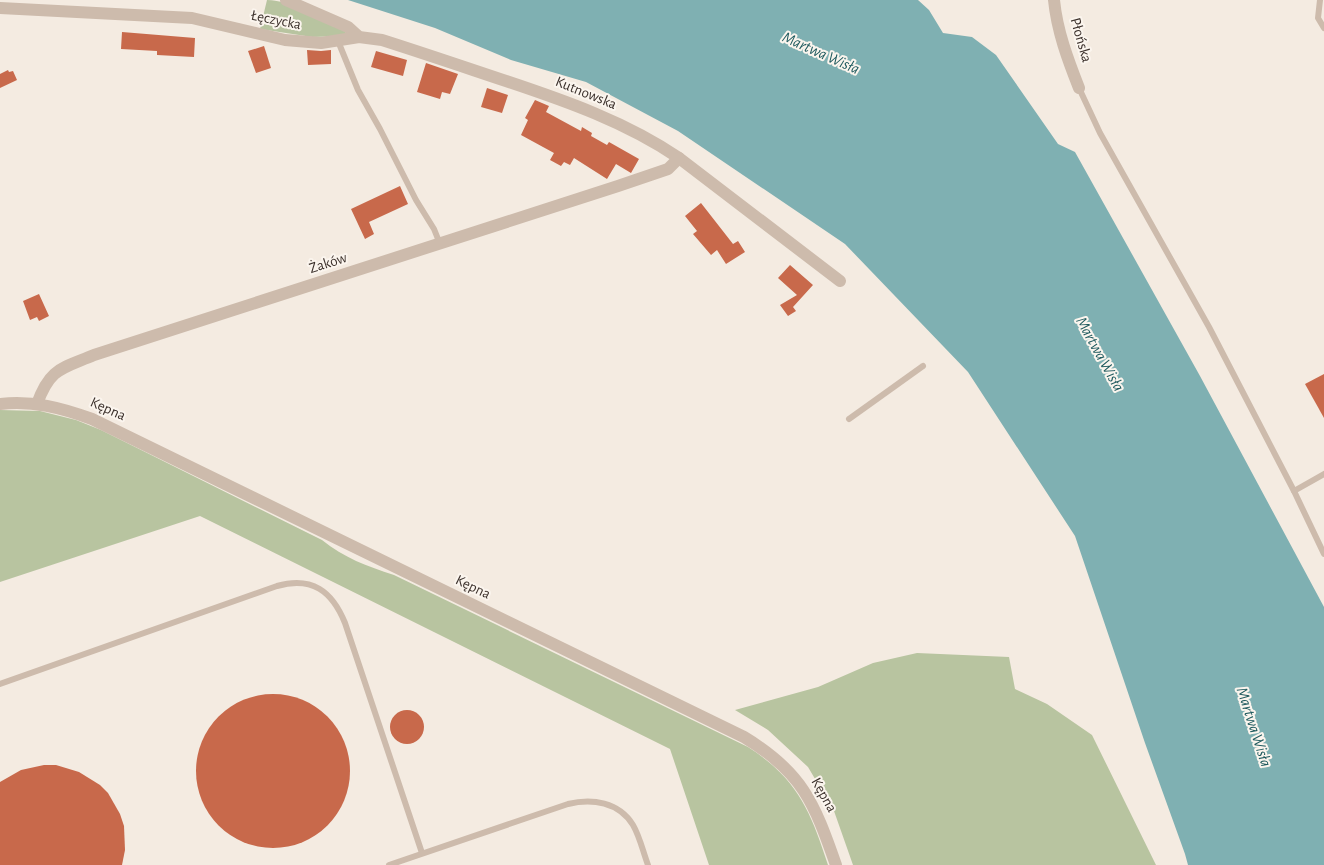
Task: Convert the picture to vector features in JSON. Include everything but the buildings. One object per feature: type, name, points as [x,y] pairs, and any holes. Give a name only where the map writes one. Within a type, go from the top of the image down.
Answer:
[{"type":"street","name":"Kutnowska","points":[[286,0],[348,27],[359,37],[382,40],[588,109],[661,146],[840,281]]},
{"type":"street","name":"Płońska","points":[[1054,0],[1068,60],[1079,88]]},
{"type":"street","name":"Łęczycka","points":[[0,8],[192,18],[285,40],[321,43],[359,37]]},
{"type":"street","name":"Żaków","points":[[37,404],[46,383],[53,374],[94,355],[660,172],[668,168],[679,158]]},
{"type":"street","points":[[0,404],[37,404]]},
{"type":"street","name":"Kępna","points":[[37,404],[64,409],[109,426],[744,737],[763,748],[781,762],[796,778],[812,802],[824,829],[836,865]]},
{"type":"lane","points":[[1320,0],[1318,18],[1324,28]]},
{"type":"lane","points":[[338,41],[358,90],[416,200],[434,229],[440,244]]},
{"type":"lane","points":[[1079,88],[1100,133],[1209,327],[1294,491],[1324,554]]},
{"type":"lane","points":[[849,419],[923,366]]},
{"type":"lane","points":[[1294,491],[1324,474]]},
{"type":"lane","points":[[0,684],[277,586],[299,582],[318,588],[340,610],[422,853]]},
{"type":"lane","points":[[389,865],[568,804],[593,800],[616,809],[628,819],[637,833],[648,865]]},
{"type":"green space","points":[[267,0],[287,3],[308,11],[346,31],[345,36],[312,37],[260,29]]},
{"type":"green space","points":[[0,410],[40,411],[76,420],[101,430],[322,540],[347,557],[394,575],[748,747],[779,771],[800,798],[815,829],[828,865],[709,865],[670,749],[200,516],[0,582]]},
{"type":"green space","points":[[917,653],[1009,657],[1015,689],[1047,704],[1092,735],[1156,865],[853,865],[834,811],[808,767],[768,730],[735,710],[818,687],[873,663]]},
{"type":"water","name":"Martwa Wisła","points":[[348,0],[918,0],[929,10],[943,33],[972,37],[996,55],[1058,144],[1075,152],[1200,376],[1324,607],[1324,865],[1188,865],[1075,536],[968,372],[845,244],[678,131],[586,82],[511,60],[435,28]]}]
